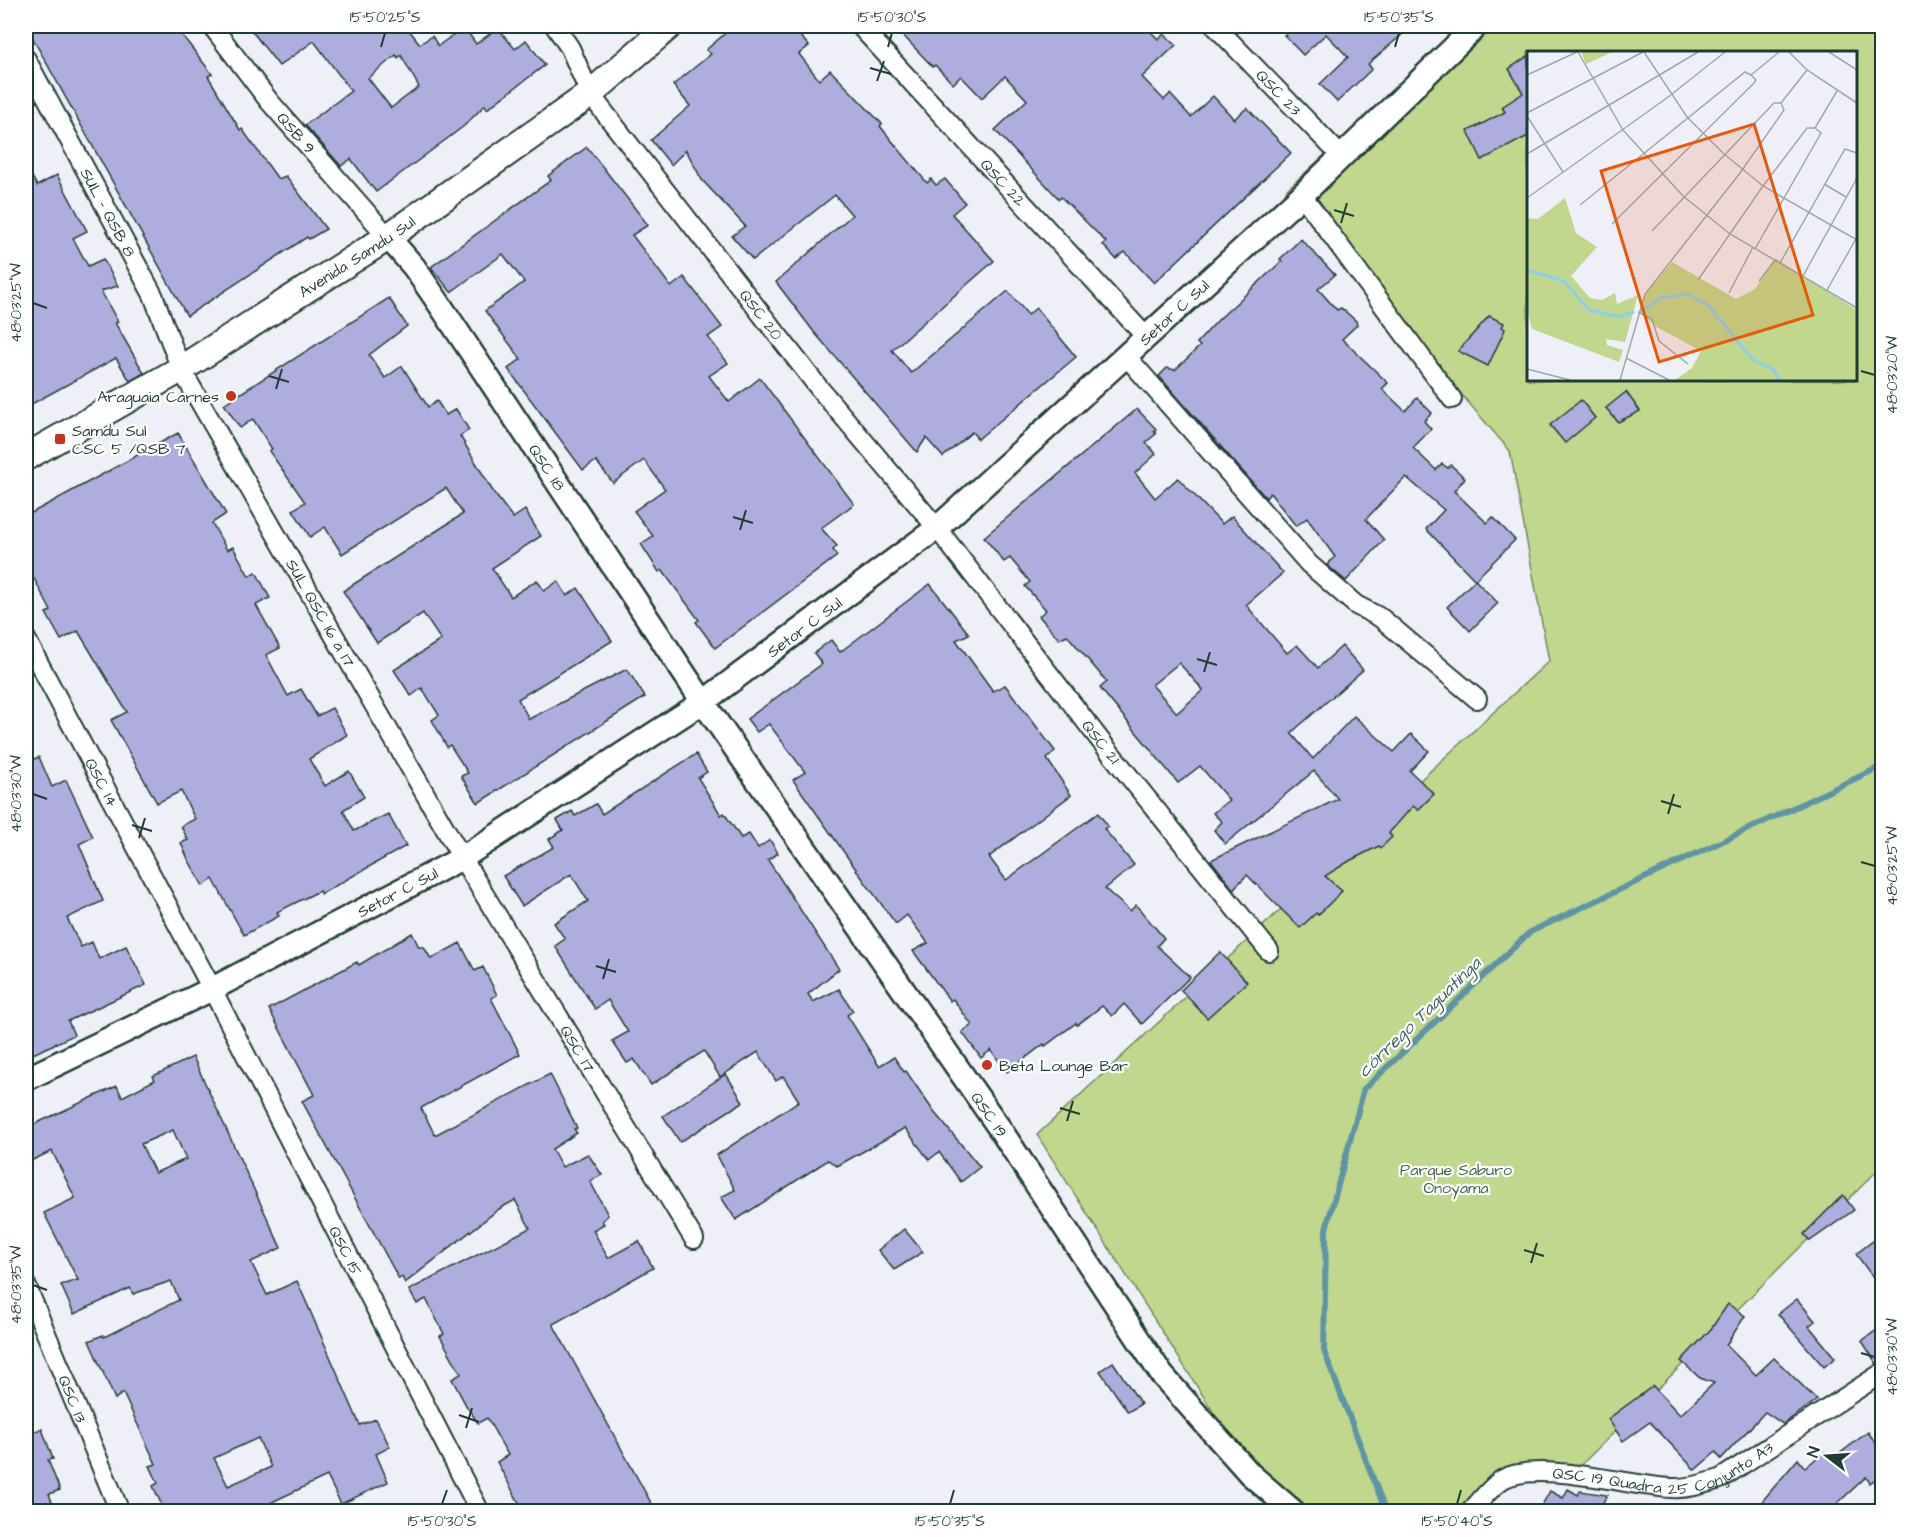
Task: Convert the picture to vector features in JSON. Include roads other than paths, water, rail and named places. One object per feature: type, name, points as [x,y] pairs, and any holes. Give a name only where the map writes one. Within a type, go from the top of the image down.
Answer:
[{"type":"main road","name":"Avenida Samdu Sul","points":[[26,457],[181,369],[388,237],[590,94],[669,26]]},
{"type":"street","name":"QSB 9","points":[[212,26],[269,100],[388,237]]},
{"type":"street","name":"QSC 20","points":[[555,26],[570,48],[590,94],[819,388],[937,528]]},
{"type":"street","name":"QSC 22","points":[[860,26],[1147,338]]},
{"type":"street","name":"QSC 23","points":[[1215,26],[1342,157]]},
{"type":"street","name":"Setor C Sul","points":[[26,1079],[212,990],[462,858],[703,702],[937,528],[1302,195],[1476,26]]},
{"type":"street","name":"SUL - QSB 8","points":[[26,59],[153,295],[181,369]]},
{"type":"street","points":[[1302,195],[1452,399]]},
{"type":"street","name":"QSC 18","points":[[388,237],[414,267],[440,305],[703,702]]},
{"type":"street","points":[[1126,356],[1309,564],[1356,605],[1381,618],[1477,699]]},
{"type":"street","name":"SUL QSC 16 a 17","points":[[181,369],[462,858]]},
{"type":"street","name":"QSC 21","points":[[937,528],[1092,730],[1269,951]]},
{"type":"street","name":"QSC 14","points":[[26,639],[212,990]]},
{"type":"street","name":"QSC 19","points":[[703,702],[987,1110],[1162,1375],[1250,1474],[1294,1512]]},
{"type":"street","name":"QSC 17","points":[[462,858],[694,1239]]},
{"type":"street","name":"QSC 15","points":[[212,990],[480,1512]]},
{"type":"street","name":"QSC 13","points":[[26,1285],[120,1512]]},
{"type":"street","name":"QSC 19 Quadra 25 Conjunto A3","points":[[1470,1512],[1502,1479],[1515,1475],[1576,1474],[1673,1488],[1694,1487],[1720,1479],[1882,1373]]},
{"type":"waterway","name":"córrego Taguatinga","points":[[1386,1512],[1324,1351],[1326,1229],[1364,1089],[1530,932],[1882,766]]},
{"type":"place","name":"Araguaia Carnes","points":[[231,396]]},
{"type":"place","name":"Samdu Sul CSC 5 /QSB 7","points":[[60,439]]},
{"type":"place","name":"Beta Lounge Bar","points":[[987,1065]]},
{"type":"park label","name":"Parque Saburo Onoyama","points":[[1456,1178]]}]
